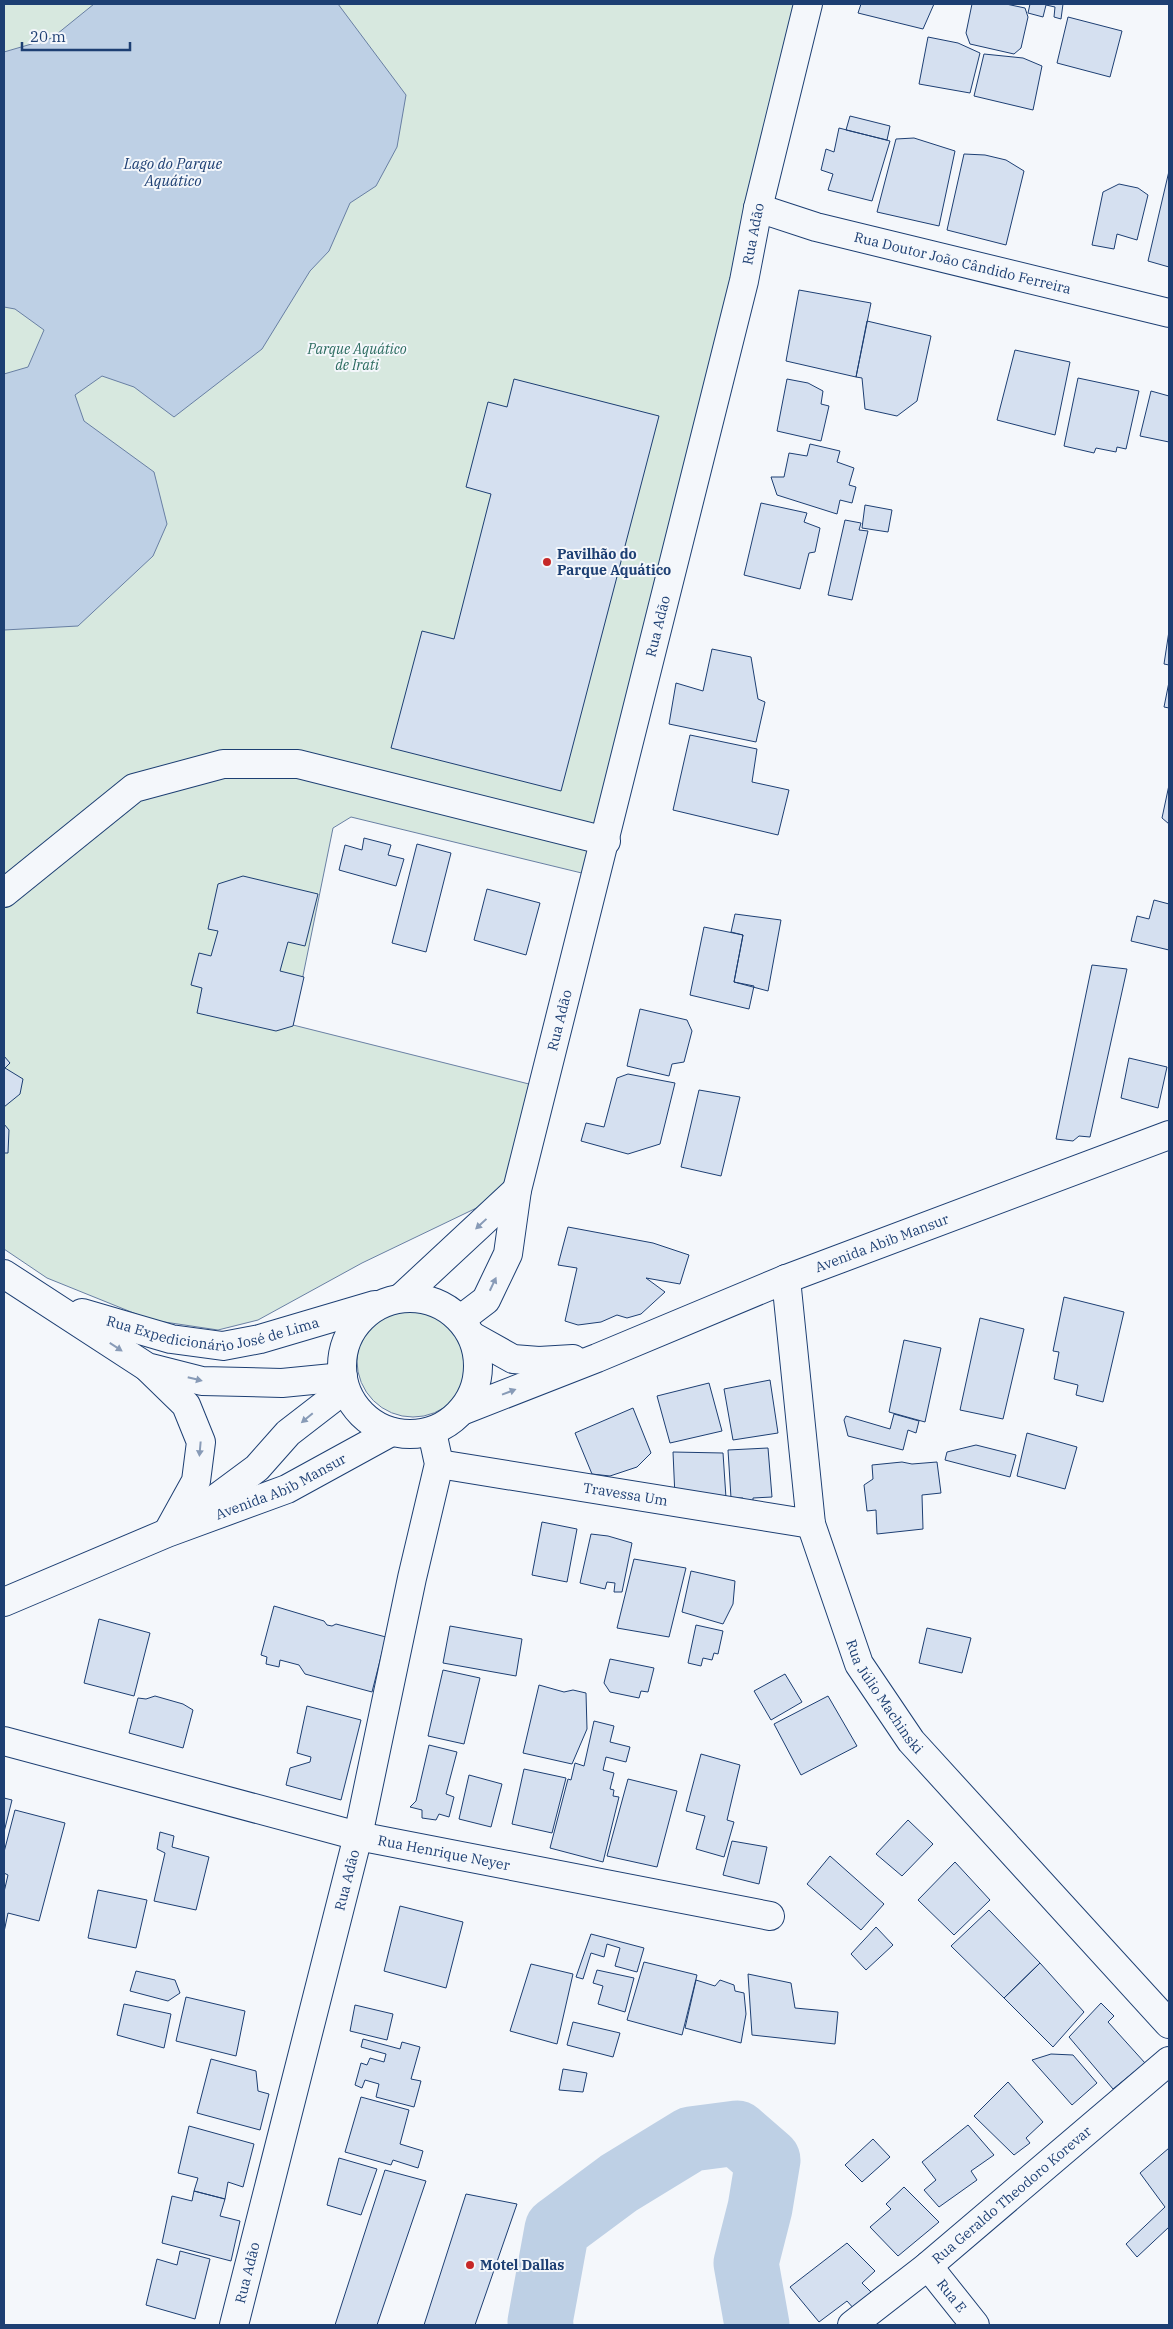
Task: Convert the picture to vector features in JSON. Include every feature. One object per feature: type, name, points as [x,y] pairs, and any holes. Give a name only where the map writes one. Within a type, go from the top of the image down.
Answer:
[{"type":"street","name":"Rua Adão","points":[[467,1327],[486,1300],[508,1254],[517,1190],[606,841],[744,282],[758,208],[808,4]]},
{"type":"street","name":"Rua Doutor João Cândido Ferreira","points":[[758,208],[816,227],[1169,313]]},
{"type":"street","points":[[4,892],[134,788],[223,764],[298,764],[606,841]]},
{"type":"street","name":"Avenida Abib Mansur","points":[[464,1410],[597,1358],[786,1279],[1169,1135]]},
{"type":"street","points":[[392,1300],[424,1298],[444,1305],[467,1327],[479,1354],[479,1374],[474,1393],[464,1410],[449,1423],[432,1432],[412,1435],[391,1432],[373,1423],[357,1410],[344,1383],[341,1365],[346,1342],[354,1326],[366,1313],[392,1300],[517,1190]]},
{"type":"street","name":"Rua Expedicionário José de Lima","points":[[4,1274],[147,1367],[202,1381],[344,1383]]},
{"type":"street","name":"Rua Júlio Machinski","points":[[786,1279],[811,1524],[859,1664],[911,1741],[1169,2024]]},
{"type":"street","name":"Rua Expedicionário José de Lima","points":[[45,1301],[120,1326],[171,1339],[223,1346],[260,1339],[392,1300]]},
{"type":"street","name":"Avenida Abib Mansur","points":[[467,1327],[514,1359],[539,1361],[597,1358]]},
{"type":"street","points":[[147,1367],[186,1405],[201,1442],[196,1481],[167,1533]]},
{"type":"street","name":"Avenida Abib Mansur","points":[[167,1533],[257,1468],[288,1433],[344,1383]]},
{"type":"street","name":"Avenida Abib Mansur","points":[[4,1602],[167,1533],[287,1489],[391,1432]]},
{"type":"street","name":"Rua Adão","points":[[234,2325],[358,1836],[412,1578],[439,1464],[432,1432]]},
{"type":"street","name":"Travessa Um","points":[[439,1464],[811,1524]]},
{"type":"street","name":"Rua Henrique Neyer","points":[[4,1741],[358,1836],[770,1916]]},
{"type":"street","name":"Rua Geraldo Theodoro Korevar","points":[[852,2325],[928,2266],[1169,2061]]},
{"type":"street","name":"Rua E","points":[[928,2266],[975,2325]]},
{"type":"green space","name":"Parque Aquático de Irati","points":[[4,4],[808,4],[594,876],[351,817],[333,828],[293,1025],[541,1087],[516,1189],[362,1263],[258,1320],[218,1330],[151,1320],[47,1278],[4,1249]]},
{"type":"green space","points":[[413,1305],[435,1309],[453,1321],[465,1339],[469,1361],[465,1383],[453,1401],[435,1413],[413,1417],[391,1413],[373,1401],[361,1383],[357,1361],[361,1339],[373,1321],[391,1309]]},
{"type":"water","name":"Lago do Parque Aquático","points":[[94,4],[338,4],[406,95],[397,147],[376,186],[350,203],[329,251],[310,271],[262,349],[174,417],[134,387],[102,376],[75,395],[84,421],[154,472],[167,524],[153,556],[78,626],[4,630],[4,374],[28,367],[44,330],[15,309],[4,307],[4,52],[52,38]]},
{"type":"building","points":[[861,4],[934,4],[923,29],[858,13]]},
{"type":"building","points":[[972,4],[1006,4],[1025,8],[1028,17],[1021,48],[1014,54],[970,44],[966,33]]},
{"type":"building","points":[[1030,4],[1063,4],[1061,19],[1054,17],[1055,7],[1046,5],[1043,17],[1028,13]]},
{"type":"building","points":[[1068,17],[1122,31],[1110,77],[1057,63]]},
{"type":"building","points":[[928,37],[958,43],[980,53],[970,93],[919,84]]},
{"type":"building","points":[[984,54],[1023,58],[1042,66],[1033,110],[974,96]]},
{"type":"building","points":[[850,116],[890,126],[887,140],[846,130]]},
{"type":"building","points":[[839,128],[890,141],[872,201],[828,190],[833,174],[821,170],[826,149],[834,152]]},
{"type":"building","points":[[914,138],[955,151],[939,226],[877,212],[896,139]]},
{"type":"building","points":[[964,154],[985,155],[1006,160],[1024,171],[1006,245],[947,230]]},
{"type":"building","points":[[1169,171],[1169,267],[1148,261]]},
{"type":"building","points":[[1119,184],[1138,188],[1148,195],[1137,240],[1117,234],[1114,249],[1092,245],[1103,192]]},
{"type":"building","points":[[799,290],[871,303],[856,377],[786,361]]},
{"type":"building","points":[[867,321],[931,336],[917,401],[897,416],[865,409],[862,378],[856,377]]},
{"type":"building","points":[[1015,350],[1070,362],[1055,435],[997,420]]},
{"type":"building","points":[[1078,378],[1139,391],[1126,449],[1117,447],[1116,452],[1096,448],[1094,453],[1064,446]]},
{"type":"building","name":"Pavilhão do Parque Aquático","points":[[514,379],[659,416],[561,791],[391,748],[422,631],[454,639],[491,494],[466,487],[488,402],[507,407]]},
{"type":"building","points":[[787,379],[808,383],[823,391],[821,404],[829,406],[821,441],[777,431]]},
{"type":"building","points":[[1151,391],[1169,396],[1169,442],[1140,436]]},
{"type":"building","points":[[810,444],[840,451],[837,462],[854,468],[849,485],[856,487],[852,503],[840,500],[837,514],[777,495],[771,477],[784,477],[789,453],[807,456]]},
{"type":"building","points":[[761,503],[807,513],[804,522],[820,528],[815,552],[809,553],[800,589],[744,575]]},
{"type":"building","points":[[865,505],[892,510],[888,532],[862,528]]},
{"type":"building","points":[[845,520],[861,523],[859,530],[868,531],[852,600],[828,595]]},
{"type":"building","points":[[1169,631],[1169,665],[1164,664]]},
{"type":"building","points":[[712,649],[751,657],[758,699],[765,702],[756,742],[669,724],[676,683],[703,691]]},
{"type":"building","points":[[1169,682],[1169,708],[1164,707]]},
{"type":"building","points":[[690,735],[757,749],[752,782],[789,790],[778,835],[673,810]]},
{"type":"building","points":[[1169,785],[1169,824],[1162,818]]},
{"type":"building","points":[[364,838],[391,845],[388,855],[404,859],[396,886],[339,870],[345,845],[362,850]]},
{"type":"building","points":[[417,844],[451,853],[426,952],[392,943]]},
{"type":"building","points":[[243,876],[318,894],[305,946],[288,942],[280,971],[304,977],[293,1026],[276,1031],[197,1013],[202,988],[191,985],[199,953],[211,956],[218,931],[208,929],[218,884]]},
{"type":"building","points":[[487,889],[540,903],[526,955],[474,940]]},
{"type":"building","points":[[1154,900],[1169,904],[1169,950],[1131,941],[1137,916],[1149,919]]},
{"type":"building","points":[[735,914],[781,920],[768,991],[734,982],[743,935],[731,932]]},
{"type":"building","points":[[704,927],[743,935],[734,982],[754,986],[749,1009],[690,995]]},
{"type":"building","points":[[1092,965],[1127,969],[1090,1137],[1079,1136],[1073,1141],[1056,1139]]},
{"type":"building","points":[[640,1009],[687,1020],[692,1031],[684,1062],[672,1064],[669,1076],[627,1066]]},
{"type":"building","points":[[4,1056],[10,1063],[5,1068],[23,1079],[20,1094],[4,1107]]},
{"type":"building","points":[[1129,1058],[1167,1067],[1158,1108],[1121,1098]]},
{"type":"building","points":[[628,1074],[675,1083],[660,1144],[628,1154],[581,1141],[586,1123],[604,1127],[617,1078]]},
{"type":"building","points":[[699,1090],[740,1097],[721,1176],[681,1167]]},
{"type":"building","points":[[4,1124],[9,1130],[8,1153],[4,1153]]},
{"type":"building","points":[[568,1227],[653,1243],[689,1255],[680,1284],[646,1278],[665,1292],[641,1314],[627,1318],[617,1315],[601,1322],[578,1325],[565,1321],[577,1268],[558,1265]]},
{"type":"building","points":[[1064,1297],[1124,1312],[1103,1402],[1076,1395],[1078,1385],[1054,1379],[1059,1352],[1053,1351]]},
{"type":"building","points":[[980,1318],[1024,1329],[1003,1419],[960,1410]]},
{"type":"building","points":[[904,1340],[941,1348],[925,1422],[889,1412]]},
{"type":"building","points":[[770,1380],[778,1433],[733,1440],[724,1389]]},
{"type":"building","points":[[709,1383],[722,1431],[670,1443],[657,1396]]},
{"type":"building","points":[[633,1408],[651,1453],[637,1467],[610,1476],[592,1474],[575,1433]]},
{"type":"building","points":[[894,1414],[919,1421],[916,1433],[908,1430],[903,1450],[848,1436],[844,1420],[846,1416],[890,1429]]},
{"type":"building","points":[[1027,1433],[1077,1447],[1065,1489],[1017,1476]]},
{"type":"building","points":[[976,1445],[1016,1455],[1010,1477],[945,1460],[947,1452]]},
{"type":"building","points":[[768,1448],[772,1497],[753,1498],[753,1505],[742,1506],[743,1498],[731,1498],[728,1450]]},
{"type":"building","points":[[673,1452],[723,1453],[726,1498],[675,1497]]},
{"type":"building","points":[[902,1462],[912,1464],[937,1462],[941,1493],[922,1495],[923,1529],[877,1534],[876,1510],[867,1511],[864,1485],[873,1479],[872,1465]]},
{"type":"building","points":[[542,1522],[577,1529],[567,1582],[532,1575]]},
{"type":"building","points":[[591,1534],[608,1536],[632,1543],[622,1592],[614,1592],[615,1583],[607,1582],[605,1589],[580,1583]]},
{"type":"building","points":[[634,1559],[686,1568],[669,1637],[617,1628]]},
{"type":"building","points":[[691,1571],[735,1581],[733,1604],[723,1624],[682,1612]]},
{"type":"building","points":[[274,1606],[324,1621],[327,1625],[332,1626],[336,1624],[386,1637],[372,1692],[305,1674],[299,1665],[280,1660],[279,1667],[266,1664],[267,1657],[261,1655]]},
{"type":"building","points":[[99,1619],[150,1633],[134,1696],[84,1683]]},
{"type":"building","points":[[696,1625],[723,1631],[718,1654],[714,1653],[712,1660],[703,1658],[701,1666],[688,1663]]},
{"type":"building","points":[[450,1626],[522,1639],[516,1676],[443,1663]]},
{"type":"building","points":[[927,1628],[971,1638],[962,1673],[919,1663]]},
{"type":"building","points":[[610,1659],[654,1668],[648,1692],[641,1691],[639,1698],[610,1692],[604,1683]]},
{"type":"building","points":[[443,1670],[480,1678],[464,1744],[428,1736]]},
{"type":"building","points":[[785,1674],[802,1702],[771,1720],[754,1691]]},
{"type":"building","points":[[539,1685],[564,1692],[573,1690],[586,1693],[587,1729],[572,1764],[523,1753]]},
{"type":"building","points":[[155,1696],[183,1704],[193,1710],[183,1748],[129,1733],[138,1698],[146,1699]]},
{"type":"building","points":[[828,1696],[857,1746],[801,1775],[774,1724]]},
{"type":"building","points":[[307,1706],[361,1720],[341,1800],[286,1785],[290,1768],[310,1762],[311,1757],[297,1753]]},
{"type":"building","points":[[594,1721],[614,1726],[610,1742],[630,1747],[626,1762],[606,1757],[603,1770],[614,1773],[610,1789],[614,1790],[613,1796],[619,1797],[603,1862],[550,1848],[568,1779],[571,1780],[575,1763],[584,1766]]},
{"type":"building","points":[[429,1745],[457,1752],[446,1794],[454,1797],[449,1817],[439,1814],[436,1820],[422,1818],[422,1810],[410,1807],[416,1801]]},
{"type":"building","points":[[701,1754],[740,1765],[727,1820],[734,1822],[724,1857],[696,1849],[705,1816],[686,1811]]},
{"type":"building","points":[[524,1769],[566,1778],[552,1833],[512,1824]]},
{"type":"building","points":[[469,1775],[502,1784],[491,1827],[459,1819]]},
{"type":"building","points":[[628,1779],[677,1791],[657,1867],[607,1856]]},
{"type":"building","points":[[4,1798],[12,1800],[4,1832]]},
{"type":"building","points":[[15,1810],[65,1823],[39,1921],[8,1913],[4,1932],[4,1892],[8,1875],[4,1873],[4,1852]]},
{"type":"building","points":[[908,1820],[933,1844],[902,1876],[876,1854]]},
{"type":"building","points":[[160,1832],[174,1836],[172,1847],[209,1857],[196,1910],[154,1901],[165,1853],[157,1849]]},
{"type":"building","points":[[732,1841],[767,1847],[759,1884],[723,1875]]},
{"type":"building","points":[[830,1856],[884,1904],[861,1930],[807,1884]]},
{"type":"building","points":[[955,1862],[990,1900],[954,1935],[918,1900]]},
{"type":"building","points":[[98,1890],[147,1900],[136,1948],[88,1938]]},
{"type":"building","points":[[400,1906],[463,1922],[446,1988],[384,1971]]},
{"type":"building","points":[[989,1910],[1040,1963],[1004,1998],[951,1946]]},
{"type":"building","points":[[876,1927],[893,1945],[866,1970],[851,1954]]},
{"type":"building","points":[[591,1934],[644,1948],[637,1972],[615,1966],[620,1948],[607,1944],[604,1957],[591,1953],[583,1979],[576,1977]]},
{"type":"building","points":[[644,1962],[697,1975],[682,2035],[627,2020]]},
{"type":"building","points":[[1040,1963],[1084,2012],[1053,2047],[1004,1998]]},
{"type":"building","points":[[531,1964],[573,1974],[557,2044],[510,2031]]},
{"type":"building","points":[[597,1970],[634,1978],[625,2012],[598,2004],[603,1986],[593,1983]]},
{"type":"building","points":[[136,1971],[175,1980],[180,1993],[168,2001],[130,1991]]},
{"type":"building","points":[[748,1974],[791,1983],[795,2008],[838,2012],[835,2044],[752,2035]]},
{"type":"building","points":[[696,1980],[715,1986],[720,1980],[734,1985],[735,1991],[744,1993],[746,2014],[741,2043],[685,2028]]},
{"type":"building","points":[[186,1997],[245,2011],[236,2056],[176,2041]]},
{"type":"building","points":[[1101,2003],[1114,2016],[1108,2022],[1145,2063],[1113,2089],[1069,2037]]},
{"type":"building","points":[[124,2004],[171,2014],[164,2048],[117,2035]]},
{"type":"building","points":[[355,2005],[393,2014],[387,2040],[350,2031]]},
{"type":"building","points":[[573,2022],[620,2033],[613,2057],[567,2045]]},
{"type":"building","points":[[363,2039],[400,2049],[402,2042],[420,2047],[411,2079],[421,2081],[414,2107],[376,2097],[379,2084],[365,2080],[362,2088],[355,2085],[361,2063],[367,2065],[370,2058],[384,2062],[386,2054],[361,2047]]},
{"type":"building","points":[[1051,2054],[1073,2055],[1097,2083],[1072,2105],[1032,2060]]},
{"type":"building","points":[[211,2059],[256,2071],[258,2091],[269,2094],[260,2130],[197,2113]]},
{"type":"building","points":[[563,2069],[587,2073],[583,2092],[559,2090]]},
{"type":"building","points":[[1008,2082],[1043,2122],[1026,2138],[1030,2143],[1014,2155],[974,2116]]},
{"type":"building","points":[[361,2097],[409,2110],[400,2144],[423,2151],[418,2168],[393,2160],[391,2165],[345,2152]]},
{"type":"building","points":[[968,2125],[994,2155],[971,2171],[977,2180],[939,2207],[924,2190],[936,2180],[922,2162]]},
{"type":"building","points":[[189,2126],[254,2144],[243,2187],[228,2182],[225,2199],[194,2191],[198,2178],[178,2173]]},
{"type":"building","points":[[873,2139],[890,2157],[862,2182],[845,2165]]},
{"type":"building","points":[[1169,2148],[1169,2227],[1137,2257],[1126,2244],[1165,2207],[1140,2173]]},
{"type":"building","points":[[339,2158],[377,2169],[361,2215],[327,2205]]},
{"type":"building","points":[[385,2170],[426,2181],[377,2325],[335,2325]]},
{"type":"building","points":[[904,2187],[939,2222],[898,2256],[870,2227],[891,2209],[886,2204]]},
{"type":"building","points":[[194,2191],[225,2199],[220,2216],[240,2221],[231,2261],[162,2243],[172,2196],[192,2201]]},
{"type":"building","name":"Motel Dallas","points":[[466,2194],[517,2204],[475,2325],[424,2325]]},
{"type":"building","points":[[847,2243],[875,2271],[862,2283],[872,2293],[855,2310],[847,2301],[819,2322],[790,2287]]},
{"type":"building","points":[[180,2251],[210,2259],[195,2319],[146,2305],[157,2259],[177,2265]]},
{"type":"waterway","points":[[541,2325],[557,2229],[619,2183],[691,2139],[737,2133],[768,2160],[760,2208],[746,2263],[757,2325]]},
{"type":"place","name":"Pavilhão do Parque Aquático","points":[[547,562]]},
{"type":"place","name":"Motel Dallas","points":[[470,2265]]}]
